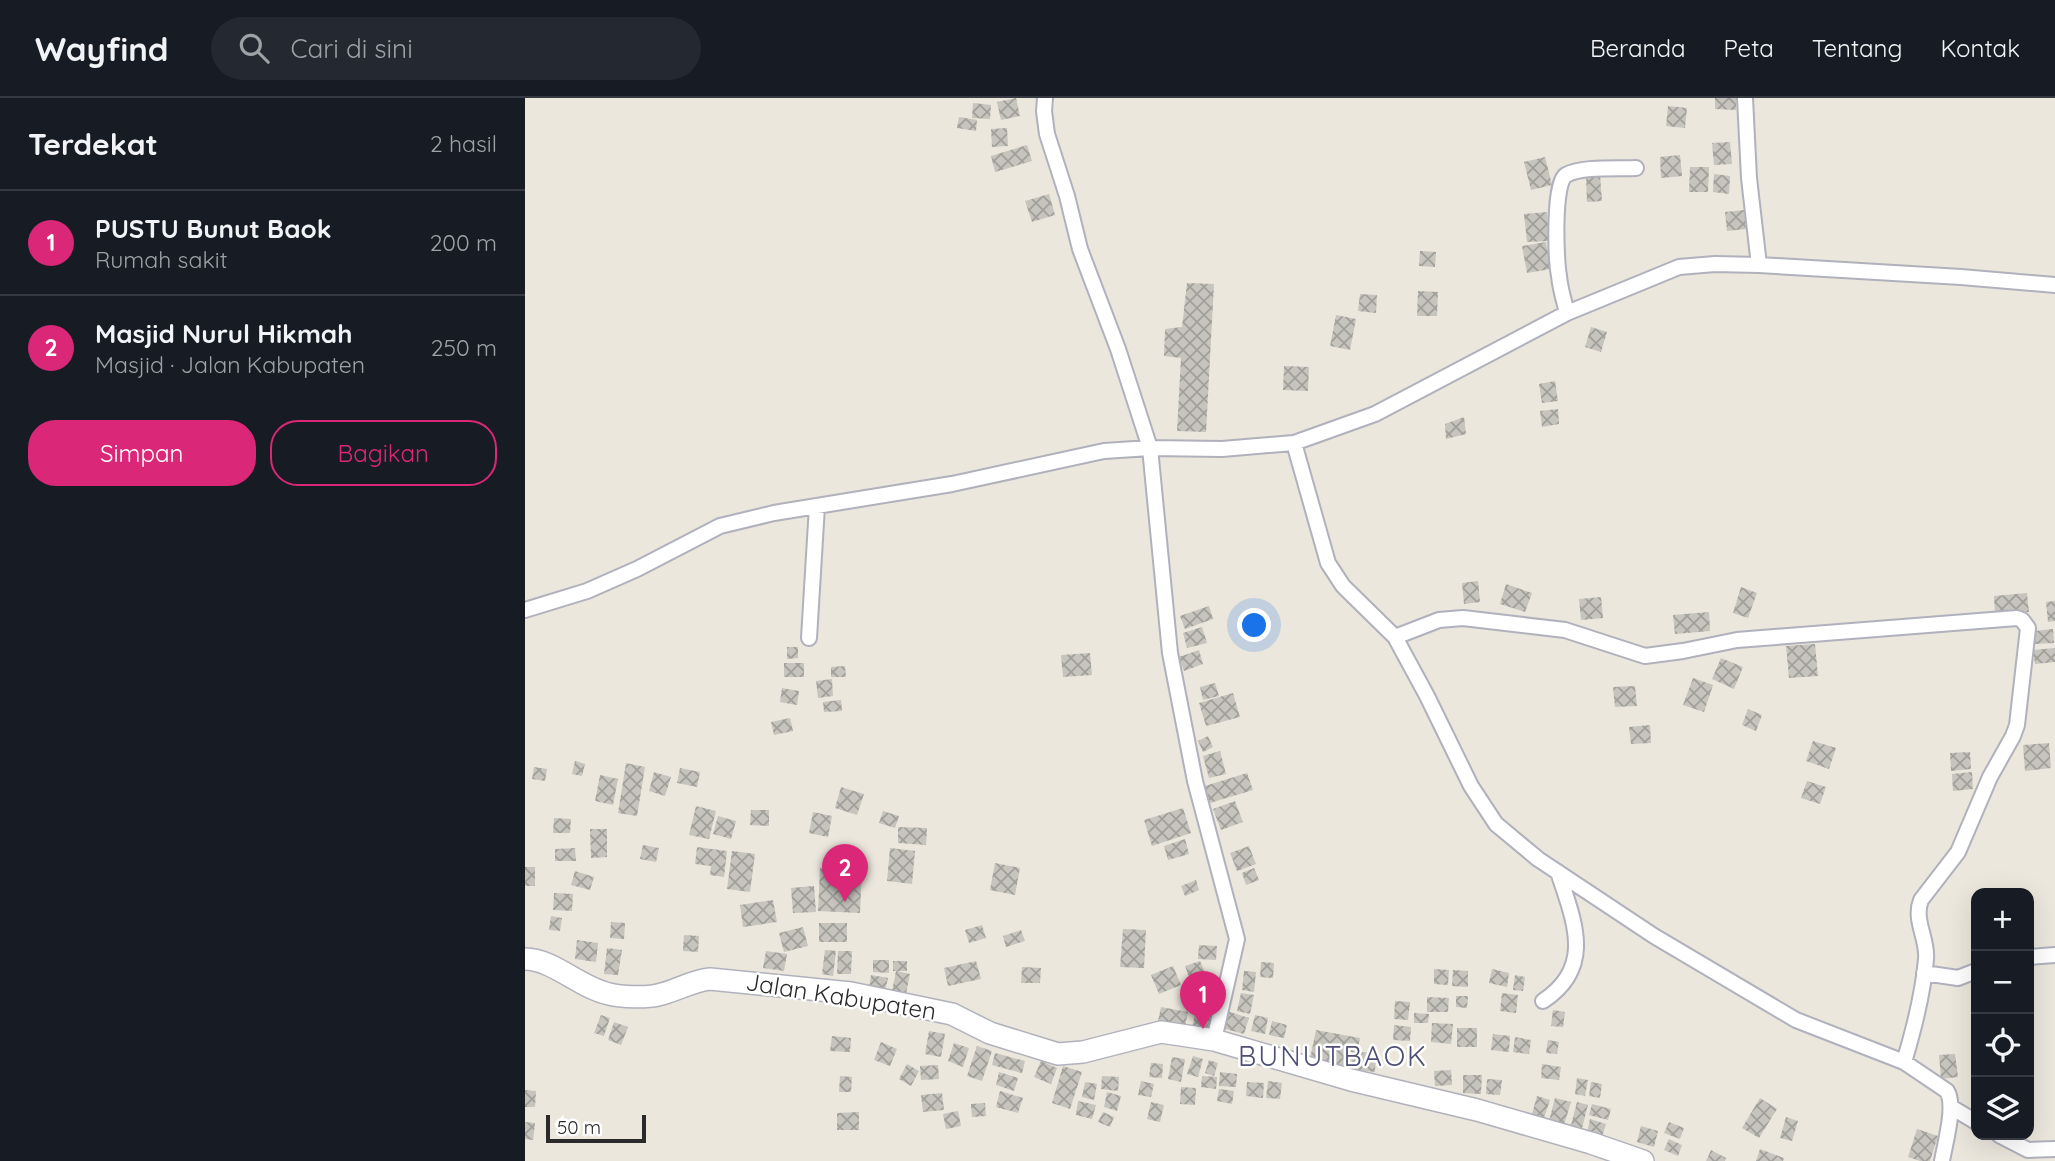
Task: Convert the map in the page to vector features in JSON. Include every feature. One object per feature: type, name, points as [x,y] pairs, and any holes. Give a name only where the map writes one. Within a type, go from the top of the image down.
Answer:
[{"type":"street","points":[[1045,98],[1047,134],[1067,196],[1080,249],[1118,349],[1150,448],[1170,653],[1195,781],[1237,939],[1214,1040]]},
{"type":"street","points":[[1745,98],[1749,178],[1759,265]]},
{"type":"street","points":[[1567,313],[1558,275],[1557,199],[1560,180],[1567,174],[1592,170],[1636,169]]},
{"type":"street","points":[[525,610],[587,591],[637,569],[720,526],[774,513],[952,484],[1104,451],[1150,448],[1222,449],[1294,443],[1375,414],[1567,313],[1679,267],[1759,265],[2055,285]]},
{"type":"street","points":[[1294,443],[1328,563],[1343,586],[1395,637],[1471,786],[1496,824],[1538,859],[1654,936],[1796,1020],[1904,1062],[1947,1091],[1951,1107],[1942,1161]]},
{"type":"street","points":[[809,638],[817,506]]},
{"type":"street","points":[[1395,637],[1439,620],[1463,618],[1565,630],[1645,656],[1737,640],[2017,618],[2022,620],[2028,628],[2018,717],[2013,736],[1990,776],[1958,852],[1921,900],[1918,908],[1926,950],[1924,973],[1913,1034],[1904,1062]]},
{"type":"street","points":[[1543,1001],[1558,991],[1576,956],[1576,930],[1558,872]]},
{"type":"street","points":[[2034,957],[2055,956]]},
{"type":"street","name":"Jalan Kabupaten","points":[[525,960],[538,959],[581,984],[610,994],[657,995],[698,980],[710,979],[851,993],[952,1014],[990,1033],[1058,1054],[1083,1052],[1151,1033],[1214,1040],[1351,1080],[1490,1113],[1643,1161]]},
{"type":"street","points":[[1924,973],[1958,978],[1971,973]]},
{"type":"street","points":[[1951,1107],[1971,1119]]},
{"type":"street","points":[[2009,1140],[2028,1150],[2055,1149]]},
{"type":"building","points":[[1016,98],[1020,116],[1001,120],[997,102]]},
{"type":"building","points":[[1715,98],[1736,98],[1736,110],[1715,109]]},
{"type":"building","points":[[973,103],[991,105],[990,119],[972,118]]},
{"type":"building","points":[[1668,106],[1687,108],[1685,128],[1666,126]]},
{"type":"building","points":[[959,117],[977,120],[976,131],[957,128]]},
{"type":"building","points":[[1007,128],[1008,146],[992,147],[991,129]]},
{"type":"building","points":[[1730,142],[1732,164],[1714,165],[1712,143]]},
{"type":"building","points":[[1027,145],[1032,161],[995,172],[991,156]]},
{"type":"building","points":[[1680,155],[1682,176],[1661,178],[1660,157]]},
{"type":"building","points":[[1545,157],[1552,185],[1531,190],[1524,162]]},
{"type":"building","points":[[1690,167],[1709,167],[1708,192],[1689,192]]},
{"type":"building","points":[[1714,174],[1730,176],[1729,194],[1713,192]]},
{"type":"building","points":[[1600,175],[1602,201],[1587,202],[1586,176]]},
{"type":"building","points":[[1049,194],[1055,215],[1032,222],[1025,201]]},
{"type":"building","points":[[1744,210],[1746,229],[1727,231],[1725,212]]},
{"type":"building","points":[[1547,212],[1549,241],[1527,242],[1524,214]]},
{"type":"building","points":[[1546,242],[1551,269],[1527,273],[1522,246]]},
{"type":"building","points":[[1420,251],[1436,252],[1435,267],[1419,266]]},
{"type":"building","points":[[1187,283],[1214,284],[1206,432],[1177,431],[1181,358],[1164,356],[1165,329],[1182,327]]},
{"type":"building","points":[[1418,291],[1438,292],[1437,316],[1417,316]]},
{"type":"building","points":[[1360,294],[1377,295],[1376,313],[1358,311]]},
{"type":"building","points":[[1336,315],[1356,319],[1350,350],[1330,346]]},
{"type":"building","points":[[1591,327],[1607,332],[1601,352],[1585,347]]},
{"type":"building","points":[[1284,366],[1309,367],[1308,391],[1283,390]]},
{"type":"building","points":[[1555,381],[1558,401],[1542,403],[1539,384]]},
{"type":"building","points":[[1558,409],[1559,424],[1542,427],[1540,411]]},
{"type":"building","points":[[1464,417],[1466,434],[1446,439],[1445,424]]},
{"type":"building","points":[[1478,581],[1480,602],[1464,604],[1462,583]]},
{"type":"building","points":[[1506,584],[1532,593],[1525,612],[1500,604]]},
{"type":"building","points":[[1741,587],[1757,593],[1748,618],[1733,613]]},
{"type":"building","points":[[2027,593],[2029,612],[1995,614],[1994,596]]},
{"type":"building","points":[[1601,597],[1603,618],[1581,620],[1579,599]]},
{"type":"building","points":[[2055,601],[2055,621],[2048,622],[2046,602]]},
{"type":"building","points":[[1209,606],[1213,619],[1185,629],[1180,616]]},
{"type":"building","points":[[1709,612],[1710,631],[1675,634],[1673,615]]},
{"type":"building","points":[[1202,627],[1207,643],[1187,648],[1183,633]]},
{"type":"building","points":[[2053,629],[2054,643],[2035,644],[2034,631]]},
{"type":"building","points":[[1815,644],[1818,676],[1789,678],[1786,646]]},
{"type":"building","points":[[787,647],[798,647],[798,658],[787,659]]},
{"type":"building","points":[[2055,648],[2055,662],[2035,664],[2033,650]]},
{"type":"building","points":[[1199,650],[1203,664],[1184,671],[1179,657]]},
{"type":"building","points":[[1090,653],[1092,675],[1063,677],[1061,655]]},
{"type":"building","points":[[1721,658],[1743,667],[1734,689],[1712,679]]},
{"type":"building","points":[[784,663],[804,663],[804,677],[784,677]]},
{"type":"building","points":[[845,666],[846,677],[831,677],[831,667]]},
{"type":"building","points":[[1693,678],[1713,685],[1704,712],[1683,705]]},
{"type":"building","points":[[832,679],[833,696],[818,698],[816,681]]},
{"type":"building","points":[[1215,683],[1219,696],[1203,700],[1200,687]]},
{"type":"building","points":[[1635,686],[1637,706],[1615,707],[1613,687]]},
{"type":"building","points":[[782,688],[799,691],[797,705],[780,702]]},
{"type":"building","points":[[1233,693],[1240,717],[1206,726],[1199,703]]},
{"type":"building","points":[[841,700],[842,711],[824,712],[823,702]]},
{"type":"building","points":[[1748,709],[1762,715],[1756,731],[1742,725]]},
{"type":"building","points":[[790,718],[793,731],[774,735],[771,722]]},
{"type":"building","points":[[1650,725],[1651,743],[1631,744],[1629,727]]},
{"type":"building","points":[[1208,736],[1213,747],[1203,752],[1198,741]]},
{"type":"building","points":[[1813,741],[1836,748],[1829,769],[1806,761]]},
{"type":"building","points":[[2049,743],[2051,768],[2025,771],[2023,745]]},
{"type":"building","points":[[1220,751],[1226,774],[1209,778],[1203,756]]},
{"type":"building","points":[[1970,752],[1971,769],[1951,771],[1950,753]]},
{"type":"building","points":[[575,761],[585,764],[582,776],[572,774]]},
{"type":"building","points":[[626,763],[645,767],[637,816],[618,813]]},
{"type":"building","points":[[534,767],[547,769],[545,781],[532,779]]},
{"type":"building","points":[[680,768],[700,772],[697,787],[677,783]]},
{"type":"building","points":[[654,772],[671,777],[665,796],[649,791]]},
{"type":"building","points":[[1972,772],[1973,789],[1953,791],[1952,774]]},
{"type":"building","points":[[1247,773],[1253,790],[1210,803],[1205,786]]},
{"type":"building","points":[[600,775],[618,779],[613,805],[595,801]]},
{"type":"building","points":[[1807,781],[1826,787],[1820,804],[1801,798]]},
{"type":"building","points":[[841,787],[864,794],[857,815],[835,808]]},
{"type":"building","points":[[1235,801],[1243,822],[1221,830],[1213,809]]},
{"type":"building","points":[[696,806],[716,811],[709,839],[689,835]]},
{"type":"building","points":[[1183,808],[1191,833],[1152,846],[1144,820]]},
{"type":"building","points":[[751,810],[769,810],[769,826],[750,825]]},
{"type":"building","points":[[883,811],[899,816],[895,828],[879,823]]},
{"type":"building","points":[[813,812],[832,816],[828,837],[809,833]]},
{"type":"building","points":[[718,816],[736,821],[731,839],[713,834]]},
{"type":"building","points":[[554,818],[571,819],[570,833],[553,833]]},
{"type":"building","points":[[898,827],[927,828],[926,845],[898,843]]},
{"type":"building","points":[[590,829],[607,829],[607,857],[591,858]]},
{"type":"building","points":[[1185,839],[1189,854],[1168,860],[1164,846]]},
{"type":"building","points":[[643,845],[659,848],[656,862],[640,859]]},
{"type":"building","points":[[1249,846],[1256,864],[1237,871],[1230,853]]},
{"type":"building","points":[[697,847],[727,851],[724,877],[710,875],[711,866],[695,864]]},
{"type":"building","points":[[575,848],[576,861],[555,861],[555,849]]},
{"type":"building","points":[[890,848],[915,851],[912,884],[887,881]]},
{"type":"building","points":[[732,851],[755,854],[750,892],[727,889]]},
{"type":"building","points":[[995,863],[1020,868],[1015,895],[990,890]]},
{"type":"building","points":[[525,867],[535,867],[535,886],[525,886]]},
{"type":"building","points":[[820,868],[862,870],[860,913],[818,911]]},
{"type":"building","points":[[1254,868],[1259,880],[1246,885],[1242,873]]},
{"type":"building","points":[[575,871],[594,877],[590,890],[571,885]]},
{"type":"building","points":[[1196,880],[1199,890],[1185,896],[1181,886]]},
{"type":"building","points":[[814,886],[816,912],[793,913],[791,888]]},
{"type":"building","points":[[554,893],[573,894],[572,911],[553,910]]},
{"type":"building","points":[[773,900],[777,922],[743,927],[740,905]]},
{"type":"building","points":[[551,916],[562,918],[560,931],[549,930]]},
{"type":"building","points":[[611,922],[625,923],[624,939],[610,938]]},
{"type":"building","points":[[819,923],[847,923],[847,942],[819,942]]},
{"type":"building","points":[[982,925],[986,938],[969,943],[965,930]]},
{"type":"building","points":[[803,927],[808,946],[784,952],[779,933]]},
{"type":"building","points":[[1123,929],[1146,930],[1144,968],[1120,967]]},
{"type":"building","points":[[1021,930],[1025,941],[1006,947],[1003,936]]},
{"type":"building","points":[[684,935],[699,936],[698,952],[683,951]]},
{"type":"building","points":[[577,940],[598,943],[596,962],[575,959]]},
{"type":"building","points":[[1199,945],[1217,946],[1216,960],[1198,959]]},
{"type":"building","points":[[607,948],[622,950],[618,975],[604,974]]},
{"type":"building","points":[[825,950],[836,951],[833,976],[822,974]]},
{"type":"building","points":[[766,951],[787,954],[784,971],[763,968]]},
{"type":"building","points":[[838,951],[852,951],[851,974],[837,974]]},
{"type":"building","points":[[873,960],[889,960],[889,973],[873,972]]},
{"type":"building","points":[[893,961],[907,961],[907,971],[893,971]]},
{"type":"building","points":[[976,961],[981,979],[948,986],[944,968]]},
{"type":"building","points":[[1200,961],[1206,975],[1190,980],[1185,966]]},
{"type":"building","points":[[1261,962],[1274,963],[1273,978],[1260,977]]},
{"type":"building","points":[[1173,966],[1181,985],[1159,994],[1151,975]]},
{"type":"building","points":[[1022,967],[1041,968],[1040,983],[1021,983]]},
{"type":"building","points":[[1434,969],[1449,970],[1448,985],[1434,984]]},
{"type":"building","points":[[1492,969],[1509,973],[1507,987],[1489,983]]},
{"type":"building","points":[[1453,970],[1468,971],[1468,987],[1452,986]]},
{"type":"building","points":[[896,971],[910,974],[906,994],[892,991]]},
{"type":"building","points":[[1244,971],[1256,972],[1254,992],[1242,990]]},
{"type":"building","points":[[871,975],[888,978],[885,991],[869,988]]},
{"type":"building","points":[[1515,975],[1525,977],[1523,991],[1513,990]]},
{"type":"building","points":[[1241,993],[1254,995],[1250,1014],[1237,1011]]},
{"type":"building","points":[[1502,993],[1518,995],[1516,1013],[1500,1011]]},
{"type":"building","points":[[1456,996],[1468,996],[1467,1008],[1456,1007]]},
{"type":"building","points":[[1427,997],[1449,998],[1448,1012],[1427,1012]]},
{"type":"building","points":[[1395,1001],[1410,1002],[1408,1020],[1394,1019]]},
{"type":"building","points":[[1196,1006],[1214,1010],[1209,1033],[1192,1030]]},
{"type":"building","points":[[1161,1007],[1188,1012],[1185,1027],[1158,1021]]},
{"type":"building","points":[[1553,1010],[1565,1012],[1563,1027],[1551,1026]]},
{"type":"building","points":[[1227,1011],[1249,1018],[1244,1034],[1222,1028]]},
{"type":"building","points":[[1414,1013],[1429,1014],[1428,1023],[1414,1023]]},
{"type":"building","points":[[601,1015],[610,1018],[604,1036],[594,1033]]},
{"type":"building","points":[[1255,1015],[1268,1018],[1265,1034],[1251,1031]]},
{"type":"building","points":[[1272,1021],[1287,1025],[1284,1038],[1269,1035]]},
{"type":"building","points":[[614,1022],[628,1027],[621,1045],[608,1040]]},
{"type":"building","points":[[1432,1023],[1453,1024],[1451,1044],[1431,1042]]},
{"type":"building","points":[[1394,1025],[1411,1027],[1410,1041],[1393,1040]]},
{"type":"building","points":[[1457,1028],[1477,1028],[1477,1047],[1457,1047]]},
{"type":"building","points":[[1316,1030],[1360,1038],[1353,1072],[1309,1064]]},
{"type":"building","points":[[929,1031],[945,1034],[941,1057],[925,1054]]},
{"type":"building","points":[[1493,1034],[1510,1036],[1509,1052],[1491,1050]]},
{"type":"building","points":[[832,1036],[851,1038],[850,1052],[830,1051]]},
{"type":"building","points":[[1515,1037],[1531,1040],[1529,1054],[1513,1052]]},
{"type":"building","points":[[1548,1040],[1559,1042],[1557,1054],[1546,1053]]},
{"type":"building","points":[[881,1042],[897,1049],[890,1066],[874,1060]]},
{"type":"building","points":[[954,1043],[969,1048],[963,1067],[948,1061]]},
{"type":"building","points":[[977,1046],[992,1051],[982,1081],[967,1076]]},
{"type":"building","points":[[1359,1052],[1376,1053],[1375,1072],[1358,1070]]},
{"type":"building","points":[[995,1053],[1025,1061],[1022,1073],[992,1065]]},
{"type":"building","points":[[1955,1054],[1958,1077],[1941,1079],[1939,1055]]},
{"type":"building","points":[[1193,1056],[1203,1059],[1198,1077],[1187,1074]]},
{"type":"building","points":[[1172,1057],[1185,1059],[1181,1082],[1168,1079]]},
{"type":"building","points":[[1209,1060],[1218,1063],[1214,1076],[1205,1073]]},
{"type":"building","points":[[1041,1061],[1057,1068],[1051,1084],[1034,1077]]},
{"type":"building","points":[[1151,1063],[1163,1064],[1162,1078],[1149,1077]]},
{"type":"building","points":[[907,1064],[919,1071],[911,1086],[899,1079]]},
{"type":"building","points":[[1542,1064],[1561,1067],[1559,1080],[1541,1078]]},
{"type":"building","points":[[938,1065],[939,1079],[921,1080],[920,1066]]},
{"type":"building","points":[[1063,1066],[1082,1072],[1070,1109],[1052,1103]]},
{"type":"building","points":[[1451,1070],[1452,1085],[1435,1086],[1434,1071]]},
{"type":"building","points":[[999,1072],[1018,1078],[1014,1091],[996,1085]]},
{"type":"building","points":[[1220,1072],[1237,1074],[1236,1087],[1219,1086]]},
{"type":"building","points":[[1463,1075],[1482,1075],[1481,1094],[1463,1093]]},
{"type":"building","points":[[840,1076],[852,1077],[851,1092],[839,1092]]},
{"type":"building","points":[[1102,1076],[1119,1077],[1118,1091],[1101,1089]]},
{"type":"building","points":[[1202,1076],[1217,1077],[1216,1089],[1201,1087]]},
{"type":"building","points":[[1577,1078],[1588,1080],[1585,1096],[1575,1094]]},
{"type":"building","points":[[1487,1079],[1502,1080],[1500,1095],[1486,1094]]},
{"type":"building","points":[[1141,1081],[1154,1084],[1151,1097],[1138,1095]]},
{"type":"building","points":[[1268,1081],[1282,1083],[1280,1099],[1266,1098]]},
{"type":"building","points":[[1085,1082],[1097,1084],[1094,1100],[1082,1097]]},
{"type":"building","points":[[1247,1082],[1264,1083],[1263,1098],[1246,1096]]},
{"type":"building","points":[[1591,1082],[1602,1084],[1600,1098],[1589,1096]]},
{"type":"building","points":[[1181,1087],[1196,1088],[1195,1105],[1180,1104]]},
{"type":"building","points":[[1219,1089],[1234,1091],[1232,1104],[1217,1101]]},
{"type":"building","points":[[525,1090],[536,1091],[535,1107],[525,1107]]},
{"type":"building","points":[[1000,1091],[1023,1098],[1018,1113],[996,1107]]},
{"type":"building","points":[[1107,1092],[1121,1096],[1117,1111],[1104,1107]]},
{"type":"building","points":[[942,1093],[944,1110],[923,1112],[921,1095]]},
{"type":"building","points":[[1537,1096],[1550,1100],[1544,1118],[1532,1114]]},
{"type":"building","points":[[1555,1098],[1571,1102],[1564,1125],[1549,1121]]},
{"type":"building","points":[[1760,1098],[1777,1109],[1759,1138],[1742,1128]]},
{"type":"building","points":[[1078,1101],[1096,1105],[1092,1119],[1076,1115]]},
{"type":"building","points":[[1151,1102],[1164,1105],[1160,1122],[1147,1119]]},
{"type":"building","points":[[1577,1102],[1588,1105],[1582,1128],[1571,1125]]},
{"type":"building","points":[[985,1103],[986,1116],[972,1117],[971,1104]]},
{"type":"building","points":[[1592,1104],[1611,1109],[1608,1120],[1589,1115]]},
{"type":"building","points":[[958,1111],[961,1126],[946,1129],[943,1114]]},
{"type":"building","points":[[859,1112],[859,1130],[837,1130],[837,1113]]},
{"type":"building","points":[[1103,1112],[1114,1117],[1110,1127],[1098,1122]]},
{"type":"building","points":[[1786,1117],[1798,1121],[1792,1141],[1780,1138]]},
{"type":"building","points":[[1590,1119],[1606,1124],[1602,1137],[1587,1133]]},
{"type":"building","points":[[525,1122],[535,1123],[533,1140],[525,1139]]},
{"type":"building","points":[[1669,1122],[1684,1128],[1680,1139],[1664,1133]]},
{"type":"building","points":[[1641,1126],[1658,1131],[1654,1147],[1637,1142]]},
{"type":"building","points":[[1917,1129],[1938,1136],[1930,1161],[1908,1157]]},
{"type":"building","points":[[1669,1139],[1682,1145],[1678,1156],[1664,1150]]},
{"type":"building","points":[[1760,1149],[1784,1158],[1783,1161],[1756,1161]]},
{"type":"building","points":[[1711,1150],[1726,1158],[1725,1161],[1706,1161]]},
{"type":"place","name":"Masjid Nurul Hikmah","points":[[845,902]]},
{"type":"place","name":"PUSTU Bunut Baok","points":[[1203,1029]]},
{"type":"district","name":"BUNUTBAOK","points":[[1333,1056]]}]
